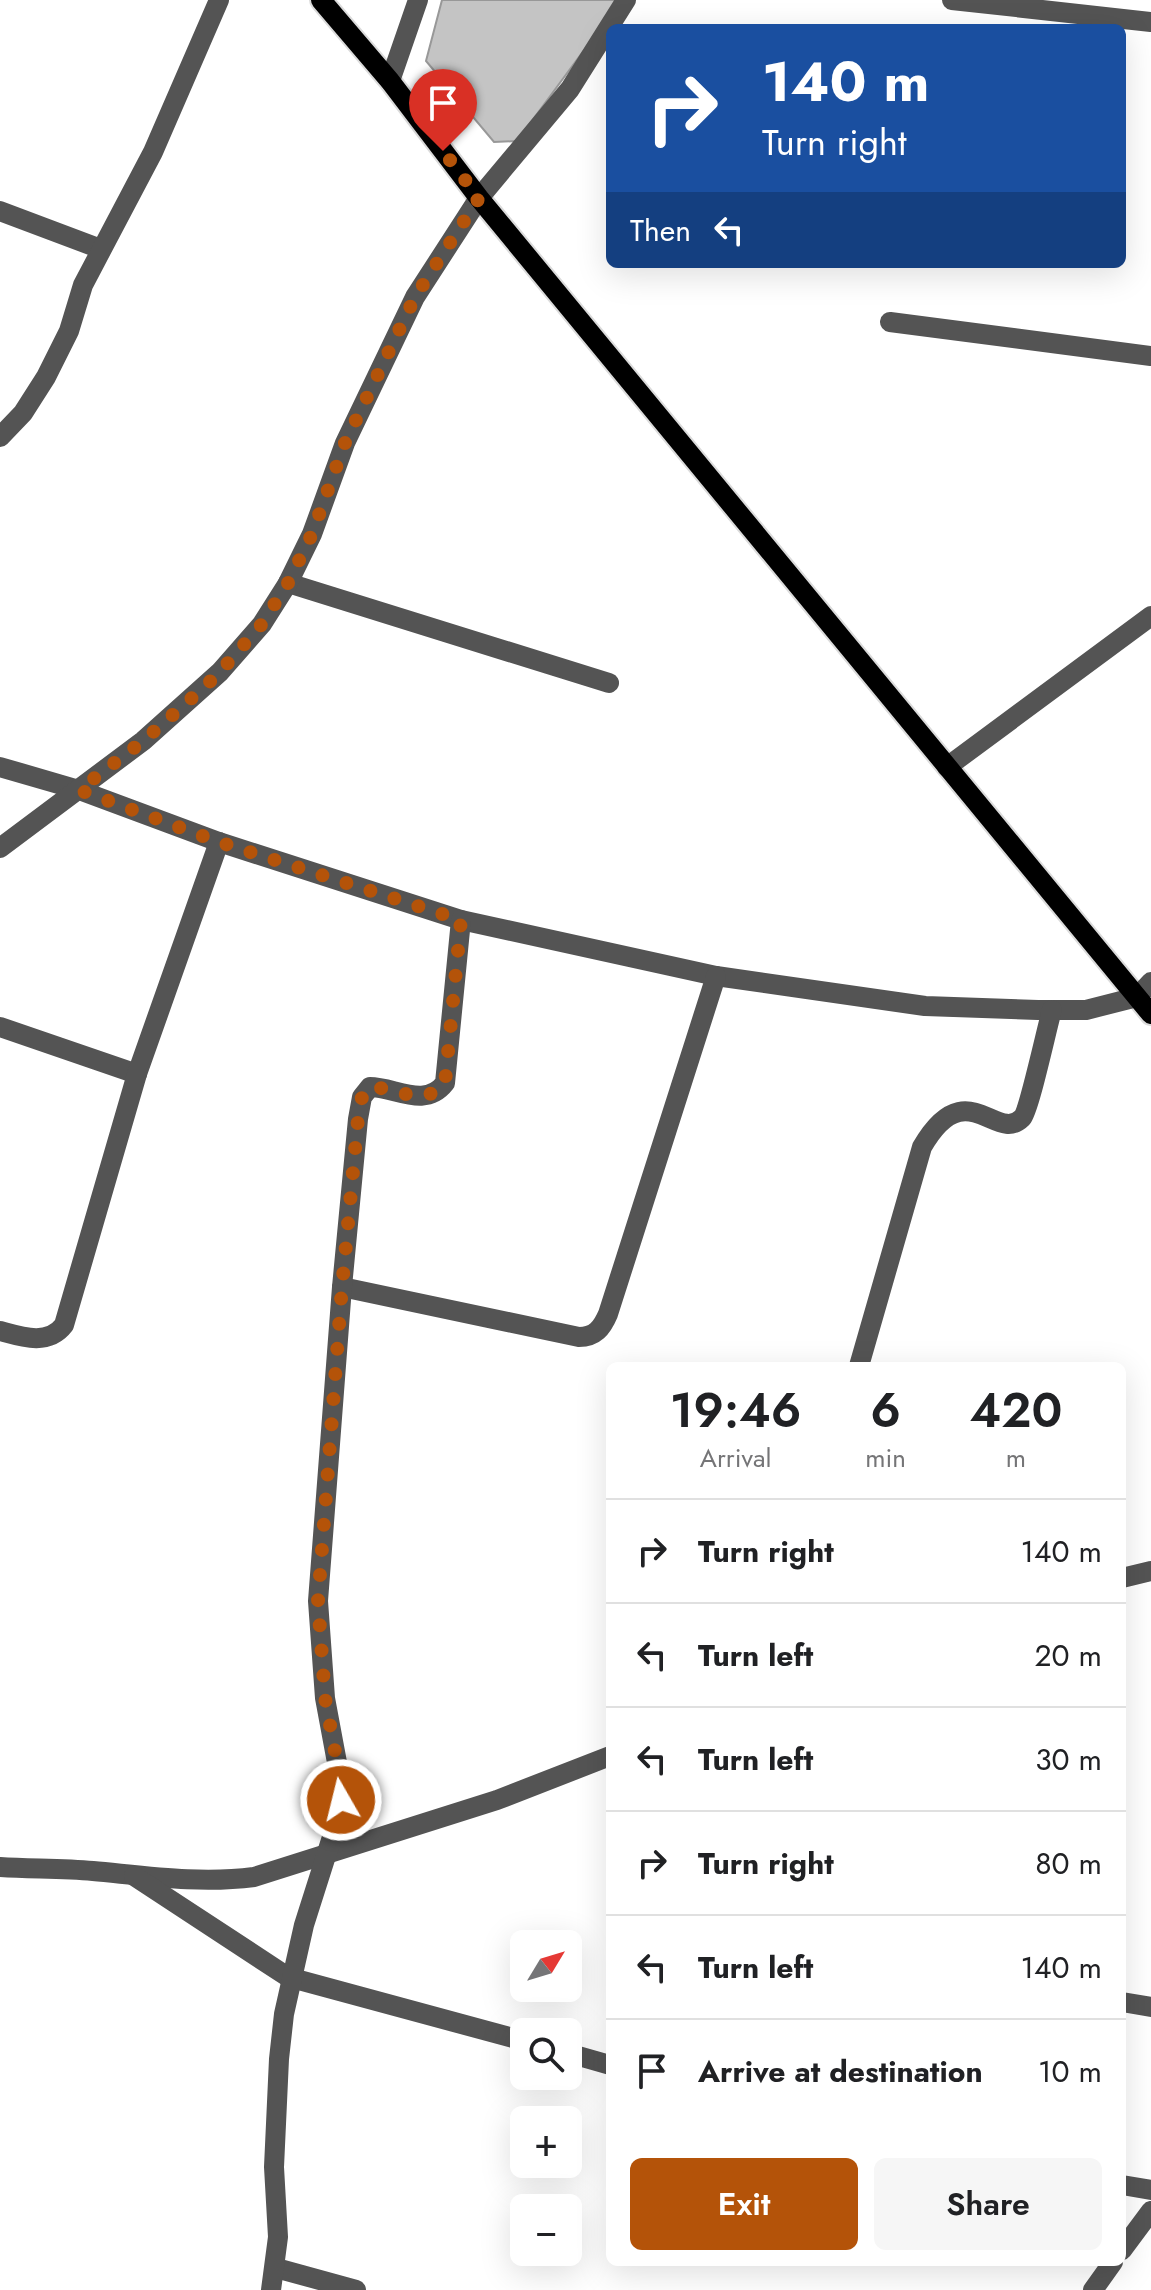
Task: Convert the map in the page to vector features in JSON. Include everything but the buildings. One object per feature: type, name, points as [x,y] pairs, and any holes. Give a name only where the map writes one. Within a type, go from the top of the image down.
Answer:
[{"type":"main road","points":[[321,0],[390,81],[479,198],[947,767],[1144,990],[1151,1014]]},
{"type":"street","points":[[0,437],[23,413],[46,377],[69,331],[83,285],[153,152],[219,0]]},
{"type":"street","points":[[390,81],[418,0]]},
{"type":"street","points":[[611,24],[626,0]]},
{"type":"street","points":[[952,0],[1151,22]]},
{"type":"street","points":[[0,848],[143,741],[220,672],[262,624],[288,583],[312,534],[345,443],[415,297],[479,198],[570,89],[606,32]]},
{"type":"street","points":[[0,211],[101,249]]},
{"type":"street","points":[[890,322],[1151,356]]},
{"type":"street","points":[[288,583],[609,683]]},
{"type":"street","points":[[947,767],[1151,616]]},
{"type":"street","points":[[0,767],[79,790],[219,842],[461,920],[716,976],[925,1006],[1086,1010],[1144,990]]},
{"type":"street","points":[[0,1331],[28,1338],[43,1338],[51,1337],[64,1325],[137,1074],[219,842]]},
{"type":"street","points":[[271,2290],[276,2268],[278,2222],[274,2167],[279,2059],[292,1978],[308,1911],[341,1800],[341,1784],[325,1698],[318,1601],[342,1287],[362,1097],[366,1090],[374,1087],[425,1095],[436,1092],[445,1083],[461,920]]},
{"type":"street","points":[[342,1287],[579,1337],[598,1331],[608,1314],[716,976]]},
{"type":"street","points":[[860,1362],[922,1147],[936,1125],[956,1111],[1009,1123],[1021,1119],[1028,1108],[1052,1010]]},
{"type":"street","points":[[0,1027],[137,1074]]},
{"type":"street","points":[[1126,1577],[1151,1571]]},
{"type":"street","points":[[0,1867],[225,1880],[254,1877],[497,1800],[606,1758]]},
{"type":"street","points":[[134,1876],[260,1961],[292,1978],[510,2037]]},
{"type":"street","points":[[1126,2003],[1151,2007]]},
{"type":"street","points":[[582,2057],[606,2064]]},
{"type":"street","points":[[1126,2186],[1151,2190]]},
{"type":"street","points":[[1126,2245],[1151,2211]]},
{"type":"street","points":[[1093,2290],[1110,2266]]},
{"type":"street","points":[[276,2268],[356,2290]]},
{"type":"route","points":[[341,1800],[341,1784],[325,1698],[318,1601],[358,1119],[362,1097],[370,1087],[419,1096],[436,1092],[445,1083],[461,920],[219,842],[79,790],[143,741],[220,672],[262,624],[288,583],[312,534],[345,443],[415,297],[479,198],[443,151]]}]
